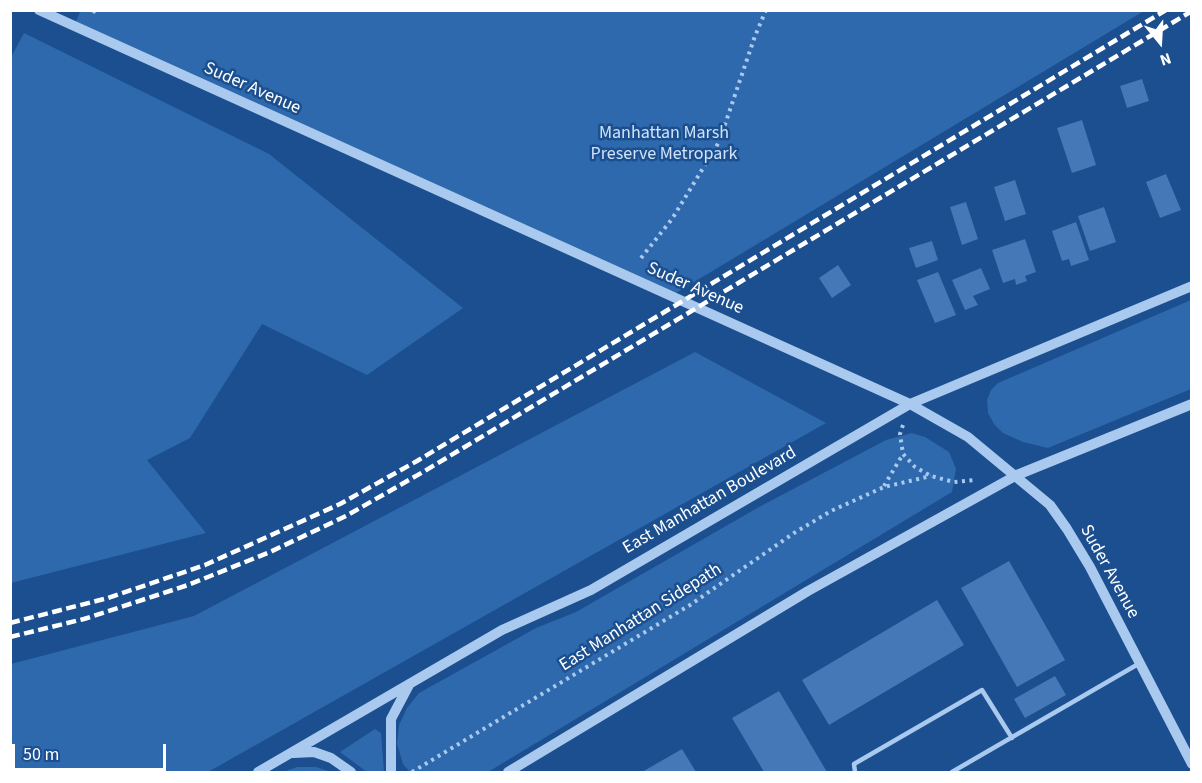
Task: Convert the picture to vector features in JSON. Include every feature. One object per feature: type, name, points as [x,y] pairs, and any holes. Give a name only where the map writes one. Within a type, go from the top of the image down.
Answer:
[{"type":"street","name":"Suder Avenue","points":[[39,10],[910,404],[968,437],[1017,475],[1050,506],[1067,529],[1140,663],[1191,764]]},
{"type":"street","name":"East Manhattan Boulevard","points":[[258,772],[502,630],[591,590],[910,404],[1191,286]]},
{"type":"street","points":[[508,772],[808,591],[1017,475],[1191,404]]},
{"type":"street","points":[[391,772],[391,718],[409,685]]},
{"type":"street","points":[[292,753],[314,752],[351,772]]},
{"type":"lane","points":[[952,772],[1140,663]]},
{"type":"lane","points":[[855,772],[854,764],[982,690],[1012,738]]},
{"type":"path","points":[[641,258],[672,219],[719,142],[754,36],[766,10]]},
{"type":"path","points":[[884,487],[903,454],[900,434],[910,404]]},
{"type":"path","name":"East Manhattan Sidepath","points":[[903,454],[915,467],[931,476],[954,482],[985,479]]},
{"type":"path","name":"East Manhattan Sidepath","points":[[412,772],[690,605],[794,533],[831,511],[884,487],[931,476]]},
{"type":"green space","name":"Manhattan Marsh Preserve Metropark","points":[[78,10],[1144,11],[671,296],[74,26],[80,12]]},
{"type":"green space","points":[[24,33],[269,154],[463,308],[367,375],[262,324],[190,438],[147,460],[206,533],[11,583],[10,59]]},
{"type":"green space","points":[[1191,300],[1191,389],[1048,448],[1023,442],[1003,433],[994,424],[988,413],[987,400],[991,390],[998,383]]},
{"type":"green space","points":[[695,352],[826,423],[208,772],[11,772],[11,664],[194,616]]},
{"type":"green space","points":[[912,433],[925,437],[949,452],[956,469],[952,492],[488,772],[410,772],[403,764],[397,744],[399,725],[407,708],[419,693],[536,628],[576,612],[759,507],[886,440]]},
{"type":"green space","points":[[375,729],[381,733],[384,772],[367,772],[340,752]]},
{"type":"green space","points":[[297,767],[316,767],[331,772],[283,772]]},
{"type":"building","points":[[1142,79],[1149,101],[1127,108],[1120,86]]},
{"type":"building","points":[[1082,120],[1096,165],[1072,173],[1057,128]]},
{"type":"building","points":[[1166,174],[1181,210],[1160,218],[1146,182]]},
{"type":"building","points":[[1015,180],[1026,214],[1005,221],[994,187]]},
{"type":"building","points":[[966,202],[978,239],[962,245],[950,207]]},
{"type":"building","points":[[1104,207],[1116,242],[1090,251],[1078,216]]},
{"type":"building","points":[[1076,222],[1089,260],[1071,266],[1069,259],[1062,261],[1052,231]]},
{"type":"building","points":[[1025,239],[1036,272],[1025,276],[1027,281],[1016,285],[1015,279],[1003,283],[992,250]]},
{"type":"building","points":[[932,241],[938,260],[916,268],[909,248]]},
{"type":"building","points":[[838,265],[851,285],[832,298],[819,278]]},
{"type":"building","points":[[981,268],[990,289],[973,296],[978,305],[965,310],[952,280]]},
{"type":"building","points":[[938,272],[956,315],[935,323],[917,280]]},
{"type":"building","points":[[1009,561],[1065,660],[1017,687],[961,588]]},
{"type":"building","points":[[937,600],[964,645],[829,725],[802,680]]},
{"type":"building","points":[[1055,676],[1066,695],[1025,718],[1014,699]]},
{"type":"building","points":[[779,691],[827,772],[764,772],[732,718]]},
{"type":"building","points":[[682,749],[696,772],[642,772]]},
{"type":"railway","points":[[10,623],[108,598],[205,565],[340,504],[417,461],[1166,10]]},
{"type":"railway","points":[[10,637],[84,619],[188,585],[270,552],[346,516],[1192,11]]}]
